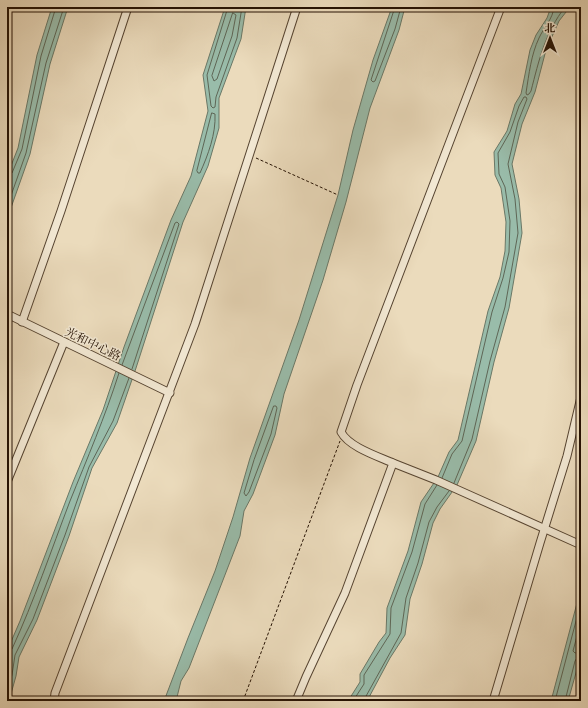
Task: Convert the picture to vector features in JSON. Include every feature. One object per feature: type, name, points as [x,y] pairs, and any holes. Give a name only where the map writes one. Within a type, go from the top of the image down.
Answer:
[{"type":"street","points":[[22,322],[61,211],[128,7]]},
{"type":"street","points":[[54,701],[55,693],[195,324],[297,7]]},
{"type":"street","points":[[502,7],[357,385],[341,432],[342,435],[352,444],[581,545]]},
{"type":"street","name":"光和中心路","points":[[7,314],[170,393]]},
{"type":"street","points":[[7,482],[64,342]]},
{"type":"street","points":[[493,701],[567,456],[581,398]]},
{"type":"street","points":[[296,701],[344,592],[393,463]]},
{"type":"path","points":[[249,155],[338,195]]},
{"type":"path","points":[[243,701],[342,435]]},
{"type":"water","points":[[52,7],[68,7],[50,64],[30,154],[7,219],[7,176],[18,148],[37,55]]},
{"type":"water","points":[[225,7],[246,7],[241,39],[219,98],[219,128],[208,166],[183,222],[117,423],[92,468],[69,536],[37,620],[19,657],[16,676],[9,701],[7,701],[7,651],[73,482],[103,410],[124,347],[171,220],[191,176],[208,111],[203,75]]},
{"type":"water","points":[[392,7],[405,7],[399,30],[370,108],[346,202],[323,280],[284,394],[275,435],[253,494],[244,511],[240,536],[189,668],[181,681],[176,701],[164,701],[215,571],[233,517],[250,458],[299,320],[338,195],[353,130],[373,60]]},
{"type":"water","points":[[551,7],[570,7],[559,21],[546,50],[535,92],[522,124],[512,164],[519,199],[522,233],[509,308],[494,362],[476,441],[457,485],[440,509],[433,523],[422,564],[410,599],[405,635],[390,658],[367,701],[348,701],[360,682],[360,674],[386,633],[387,608],[408,551],[421,502],[438,477],[449,452],[458,440],[488,311],[500,277],[505,251],[506,222],[501,188],[495,175],[494,152],[507,131],[515,104],[521,94],[530,50],[536,35],[547,18]]},
{"type":"water","points":[[581,588],[581,655],[568,701],[551,701]]}]
